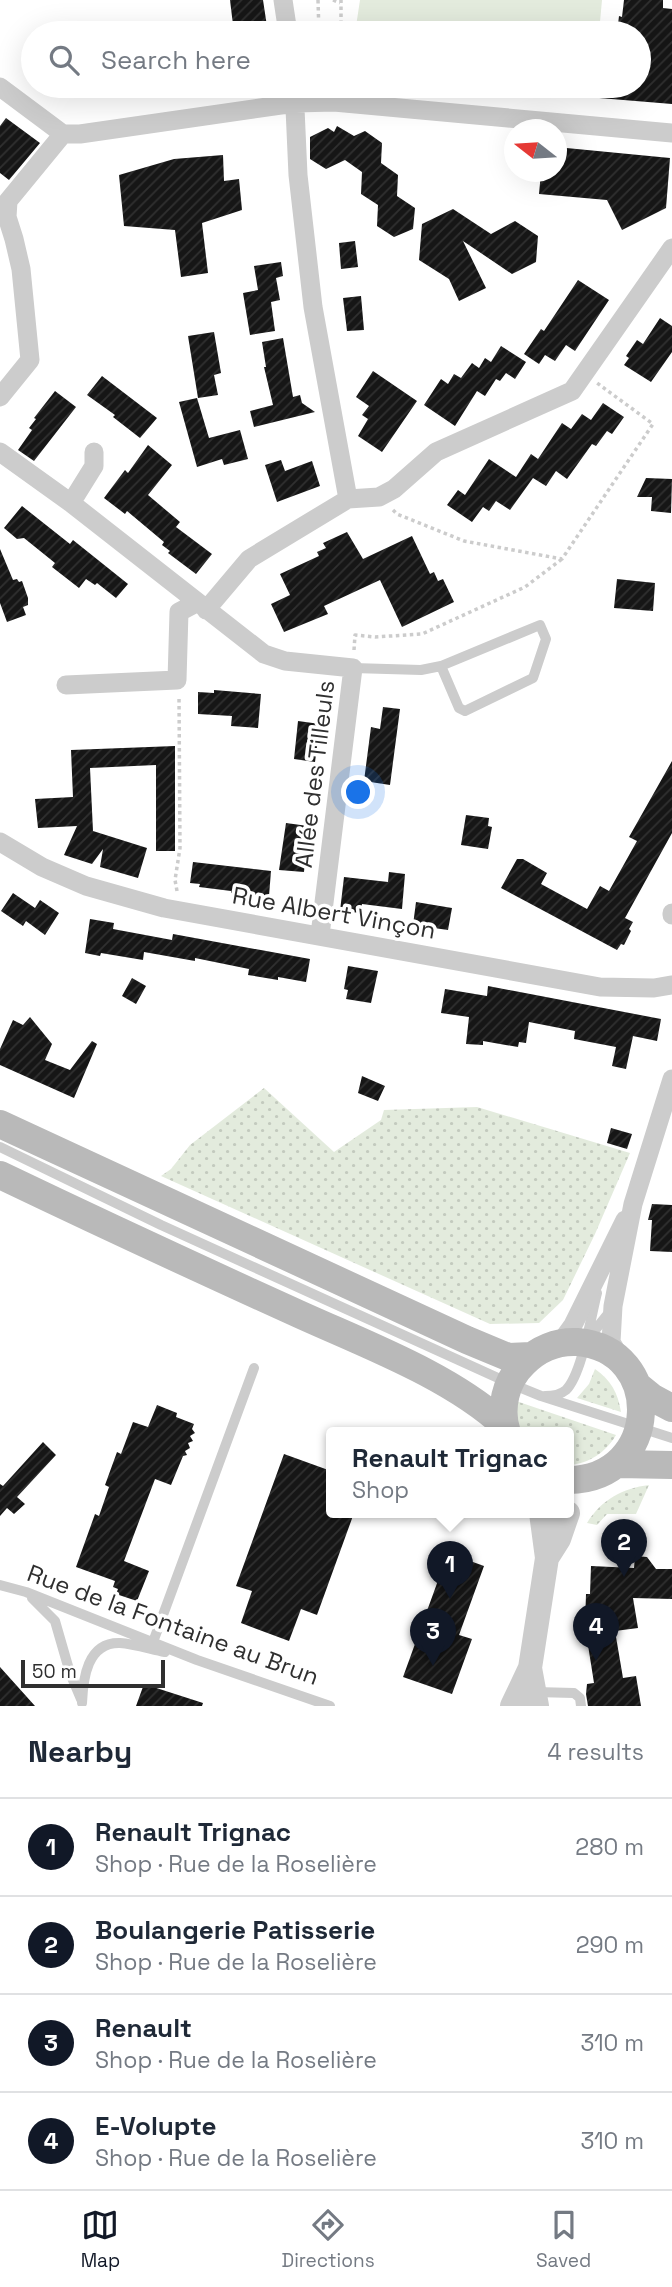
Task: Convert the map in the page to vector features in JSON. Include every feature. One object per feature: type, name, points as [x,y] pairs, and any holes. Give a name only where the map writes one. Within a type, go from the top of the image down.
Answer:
[{"type":"main road","points":[[0,1125],[467,1340],[508,1357],[531,1356]]},
{"type":"main road","points":[[0,1175],[152,1248],[424,1372],[485,1408],[504,1427]]},
{"type":"main road","points":[[506,1427],[505,1397],[509,1383],[519,1368],[531,1356],[545,1348],[572,1343],[606,1350],[653,1398],[672,1408]]},
{"type":"main road","points":[[576,1480],[596,1477],[618,1464],[635,1442],[642,1406],[630,1375]]},
{"type":"main road","points":[[618,1464],[672,1465]]},
{"type":"street","points":[[283,0],[286,21]]},
{"type":"street","points":[[0,87],[63,134],[80,134],[278,98]]},
{"type":"street","points":[[294,98],[298,175],[313,306],[348,499]]},
{"type":"street","points":[[311,98],[672,133]]},
{"type":"street","points":[[0,397],[30,360],[21,269],[7,217],[8,201],[63,134]]},
{"type":"street","points":[[66,685],[177,680],[179,612],[201,606],[249,559],[348,499],[379,497],[394,489],[436,452],[572,391],[672,248]]},
{"type":"street","name":"Allée des Tilleuls","points":[[0,452],[71,503],[264,654],[285,662],[352,667],[320,935]]},
{"type":"street","points":[[71,503],[94,466],[94,452]]},
{"type":"street","name":"Rue Albert Vinçon","points":[[0,842],[42,867],[86,886],[180,911],[600,986],[654,988],[672,981]]},
{"type":"street","points":[[630,1375],[611,1342],[613,1306],[633,1203],[672,1080]]},
{"type":"street","points":[[572,1343],[573,1325],[633,1203]]},
{"type":"street","points":[[513,1706],[530,1668],[547,1558],[542,1518]]},
{"type":"street","points":[[547,1558],[559,1539],[566,1518]]},
{"type":"street","points":[[530,1668],[536,1699]]},
{"type":"lane","points":[[352,667],[421,670],[441,666],[540,625],[546,639],[533,678],[465,711],[459,708],[441,666]]},
{"type":"lane","points":[[0,1147],[161,1225],[509,1383],[672,1438]]},
{"type":"lane","points":[[541,1396],[554,1396],[565,1391],[575,1378],[572,1343],[613,1306]]},
{"type":"lane","points":[[153,1642],[254,1368]]},
{"type":"lane","name":"Rue de la Fontaine au Brun","points":[[0,1585],[26,1592],[184,1655],[330,1706]]},
{"type":"lane","points":[[26,1592],[55,1621],[70,1673],[83,1705]]},
{"type":"lane","points":[[83,1705],[83,1680],[89,1662],[99,1650],[117,1643],[184,1655]]},
{"type":"lane","points":[[536,1699],[575,1693],[580,1698],[580,1706]]},
{"type":"path","points":[[318,0],[320,21]]},
{"type":"path","points":[[333,0],[341,1],[341,21]]},
{"type":"path","points":[[352,667],[355,635],[374,637],[422,634],[525,587],[562,559],[653,424],[584,374]]},
{"type":"path","points":[[379,497],[397,514],[464,541],[562,559]]},
{"type":"path","points":[[177,680],[180,848],[175,880],[180,911]]},
{"type":"shaded area","points":[[360,0],[602,0],[600,21],[357,21]]},
{"type":"shaded area","points":[[264,1088],[334,1152],[381,1120],[384,1110],[477,1107],[630,1153],[563,1300],[539,1323],[490,1324],[161,1176],[171,1169],[190,1145]]},
{"type":"shaded area","points":[[595,1369],[613,1388],[621,1412],[577,1398],[589,1384]]},
{"type":"shaded area","points":[[516,1401],[616,1435],[596,1456],[574,1464],[574,1427],[518,1427]]},
{"type":"shaded area","points":[[649,1485],[636,1514],[607,1514],[597,1525],[587,1523],[599,1508],[614,1497],[630,1489]]},
{"type":"building","points":[[230,0],[263,0],[266,21],[233,21]]},
{"type":"building","points":[[624,0],[663,0],[663,8],[672,9],[672,104],[599,98],[651,98],[651,21],[618,21],[619,16],[622,17]]},
{"type":"building","points":[[6,118],[40,143],[9,180],[0,173],[0,126]]},
{"type":"building","points":[[337,126],[354,136],[365,131],[382,143],[381,163],[398,175],[397,196],[415,208],[413,229],[394,237],[377,226],[378,205],[361,194],[362,172],[345,160],[326,169],[310,159],[310,137],[328,128],[334,132]]},
{"type":"building","points":[[567,148],[670,158],[666,208],[622,230],[607,200],[539,194],[540,182],[567,182]]},
{"type":"building","points":[[223,155],[224,181],[239,179],[242,210],[202,223],[208,273],[181,277],[175,230],[124,226],[119,175],[174,159]]},
{"type":"building","points":[[453,209],[491,234],[515,221],[538,236],[536,262],[512,274],[463,241],[486,288],[459,301],[449,279],[419,260],[422,224]]},
{"type":"building","points":[[355,241],[358,267],[341,269],[339,243]]},
{"type":"building","points":[[281,262],[283,276],[276,278],[280,300],[271,302],[275,331],[250,335],[243,293],[258,290],[254,266]]},
{"type":"building","points":[[578,280],[609,300],[575,351],[566,345],[555,361],[545,355],[539,364],[524,354],[541,329],[544,331]]},
{"type":"building","points":[[361,296],[364,330],[347,331],[343,298]]},
{"type":"building","points":[[660,318],[672,326],[672,352],[651,382],[624,365],[629,358],[626,356],[637,340],[643,344]]},
{"type":"building","points":[[214,332],[221,373],[214,375],[218,395],[198,398],[188,336]]},
{"type":"building","points":[[283,338],[293,397],[300,395],[302,403],[315,412],[254,427],[250,411],[273,405],[264,367],[262,342]]},
{"type":"building","points":[[501,346],[526,362],[515,379],[506,373],[500,381],[496,379],[485,396],[477,391],[455,426],[424,405],[441,379],[448,384],[454,374],[461,378],[472,363],[479,368],[485,358],[491,362]]},
{"type":"building","points":[[373,371],[417,401],[382,452],[358,436],[368,419],[362,415],[369,406],[356,397]]},
{"type":"building","points":[[102,376],[157,418],[140,438],[113,417],[115,415],[87,395]]},
{"type":"building","points":[[55,391],[76,407],[34,461],[18,450],[32,430],[29,428],[36,419],[34,418]]},
{"type":"building","points":[[197,398],[209,438],[240,430],[248,459],[224,465],[222,459],[197,467],[179,402]]},
{"type":"building","points":[[603,403],[624,417],[612,434],[607,431],[596,446],[592,444],[567,479],[556,471],[546,486],[533,478],[510,510],[496,501],[489,511],[483,507],[472,522],[447,505],[458,490],[465,495],[489,459],[516,477],[531,454],[538,459],[562,423],[571,429],[582,414],[591,420]]},
{"type":"building","points":[[148,445],[172,465],[148,495],[180,522],[176,527],[212,554],[196,574],[168,553],[170,551],[162,545],[164,542],[127,511],[125,514],[104,498],[125,470],[128,473]]},
{"type":"building","points":[[281,460],[285,471],[312,461],[320,486],[277,502],[265,465]]},
{"type":"building","points":[[646,478],[672,479],[671,513],[651,511],[652,497],[637,497]]},
{"type":"building","points":[[22,506],[70,544],[73,540],[128,584],[116,598],[97,583],[95,585],[86,579],[79,588],[52,567],[55,563],[24,538],[17,539],[4,528]]},
{"type":"building","points":[[347,532],[363,559],[412,536],[430,574],[434,572],[438,581],[443,579],[454,602],[402,627],[380,580],[324,606],[328,614],[284,632],[271,604],[290,595],[280,574],[319,556],[317,552],[326,548],[323,543]]},
{"type":"building","points":[[0,549],[13,580],[22,581],[28,598],[28,605],[23,607],[26,615],[7,622],[0,603]]},
{"type":"building","points":[[617,579],[655,583],[653,611],[614,608]]},
{"type":"building","points":[[214,690],[261,694],[258,728],[231,726],[232,716],[198,714],[198,692],[214,693]]},
{"type":"building","points":[[383,707],[400,709],[390,785],[364,781],[371,727],[380,729]]},
{"type":"building","points":[[298,721],[320,724],[315,762],[294,759]]},
{"type":"building","points":[[175,746],[175,851],[156,851],[156,765],[90,768],[93,831],[147,848],[138,878],[100,867],[103,849],[92,864],[64,855],[77,826],[38,828],[35,799],[73,797],[71,750]]},
{"type":"building","points":[[672,761],[672,833],[625,918],[633,922],[624,945],[621,944],[617,950],[501,888],[517,859],[523,859],[547,873],[541,884],[587,909],[600,886],[609,891],[637,841],[629,837]]},
{"type":"building","points":[[466,815],[489,818],[488,826],[492,827],[488,849],[461,845]]},
{"type":"building","points":[[286,823],[308,826],[304,872],[279,870]]},
{"type":"building","points":[[193,862],[271,871],[269,896],[231,893],[190,883]]},
{"type":"building","points":[[389,872],[405,874],[402,909],[362,904],[361,913],[340,911],[344,877],[388,882]]},
{"type":"building","points":[[13,893],[35,908],[40,900],[59,913],[45,935],[26,921],[23,926],[1,911]]},
{"type":"building","points":[[416,902],[452,908],[448,930],[413,925]]},
{"type":"building","points":[[90,919],[114,923],[113,929],[172,940],[173,934],[310,959],[306,982],[248,975],[249,969],[195,958],[195,961],[144,952],[143,960],[85,953]]},
{"type":"building","points":[[348,966],[378,971],[371,1003],[346,999],[348,990],[344,989]]},
{"type":"building","points":[[132,978],[146,986],[136,1004],[122,996]]},
{"type":"building","points":[[488,986],[661,1019],[657,1041],[633,1036],[626,1069],[612,1066],[616,1047],[574,1039],[575,1031],[529,1022],[526,1043],[519,1042],[518,1047],[483,1041],[483,1045],[466,1044],[469,1017],[441,1013],[445,989],[487,996]]},
{"type":"building","points":[[30,1017],[52,1044],[45,1060],[70,1070],[92,1041],[97,1044],[74,1098],[0,1065],[0,1049],[13,1020],[23,1025]]},
{"type":"building","points":[[362,1076],[385,1086],[378,1101],[358,1093]]},
{"type":"building","points":[[611,1128],[632,1134],[627,1149],[607,1143]]},
{"type":"building","points":[[652,1204],[672,1205],[672,1252],[650,1251],[652,1220],[648,1220]]},
{"type":"building","points":[[157,1405],[194,1424],[192,1429],[195,1433],[190,1436],[193,1441],[188,1443],[190,1448],[185,1451],[187,1455],[183,1456],[171,1485],[155,1479],[124,1561],[149,1571],[137,1601],[116,1594],[118,1589],[113,1587],[115,1581],[76,1567],[95,1514],[99,1516],[109,1487],[105,1485],[117,1452],[121,1454],[133,1422],[148,1427]]},
{"type":"building","points":[[43,1442],[56,1455],[17,1497],[25,1504],[14,1514],[7,1508],[0,1516],[0,1484],[3,1486]]},
{"type":"building","points":[[284,1454],[326,1469],[326,1518],[352,1518],[317,1615],[301,1609],[289,1641],[241,1623],[252,1591],[236,1586]]},
{"type":"building","points":[[448,1553],[484,1566],[459,1635],[472,1639],[452,1694],[403,1677]]},
{"type":"building","points":[[635,1556],[647,1557],[656,1569],[672,1569],[672,1599],[633,1598],[638,1628],[615,1631],[623,1678],[636,1676],[641,1706],[588,1706],[587,1684],[594,1683],[585,1626],[586,1594],[590,1594],[591,1566],[634,1568]]},
{"type":"building","points":[[0,1667],[35,1706],[0,1706]]},
{"type":"building","points":[[144,1684],[203,1703],[202,1706],[136,1706]]},
{"type":"place","name":"Boulangerie Patisserie","points":[[624,1577]]},
{"type":"place","name":"Renault Trignac","points":[[450,1599]]},
{"type":"place","name":"E-Volupte","points":[[596,1661]]},
{"type":"place","name":"Renault","points":[[433,1666]]}]
